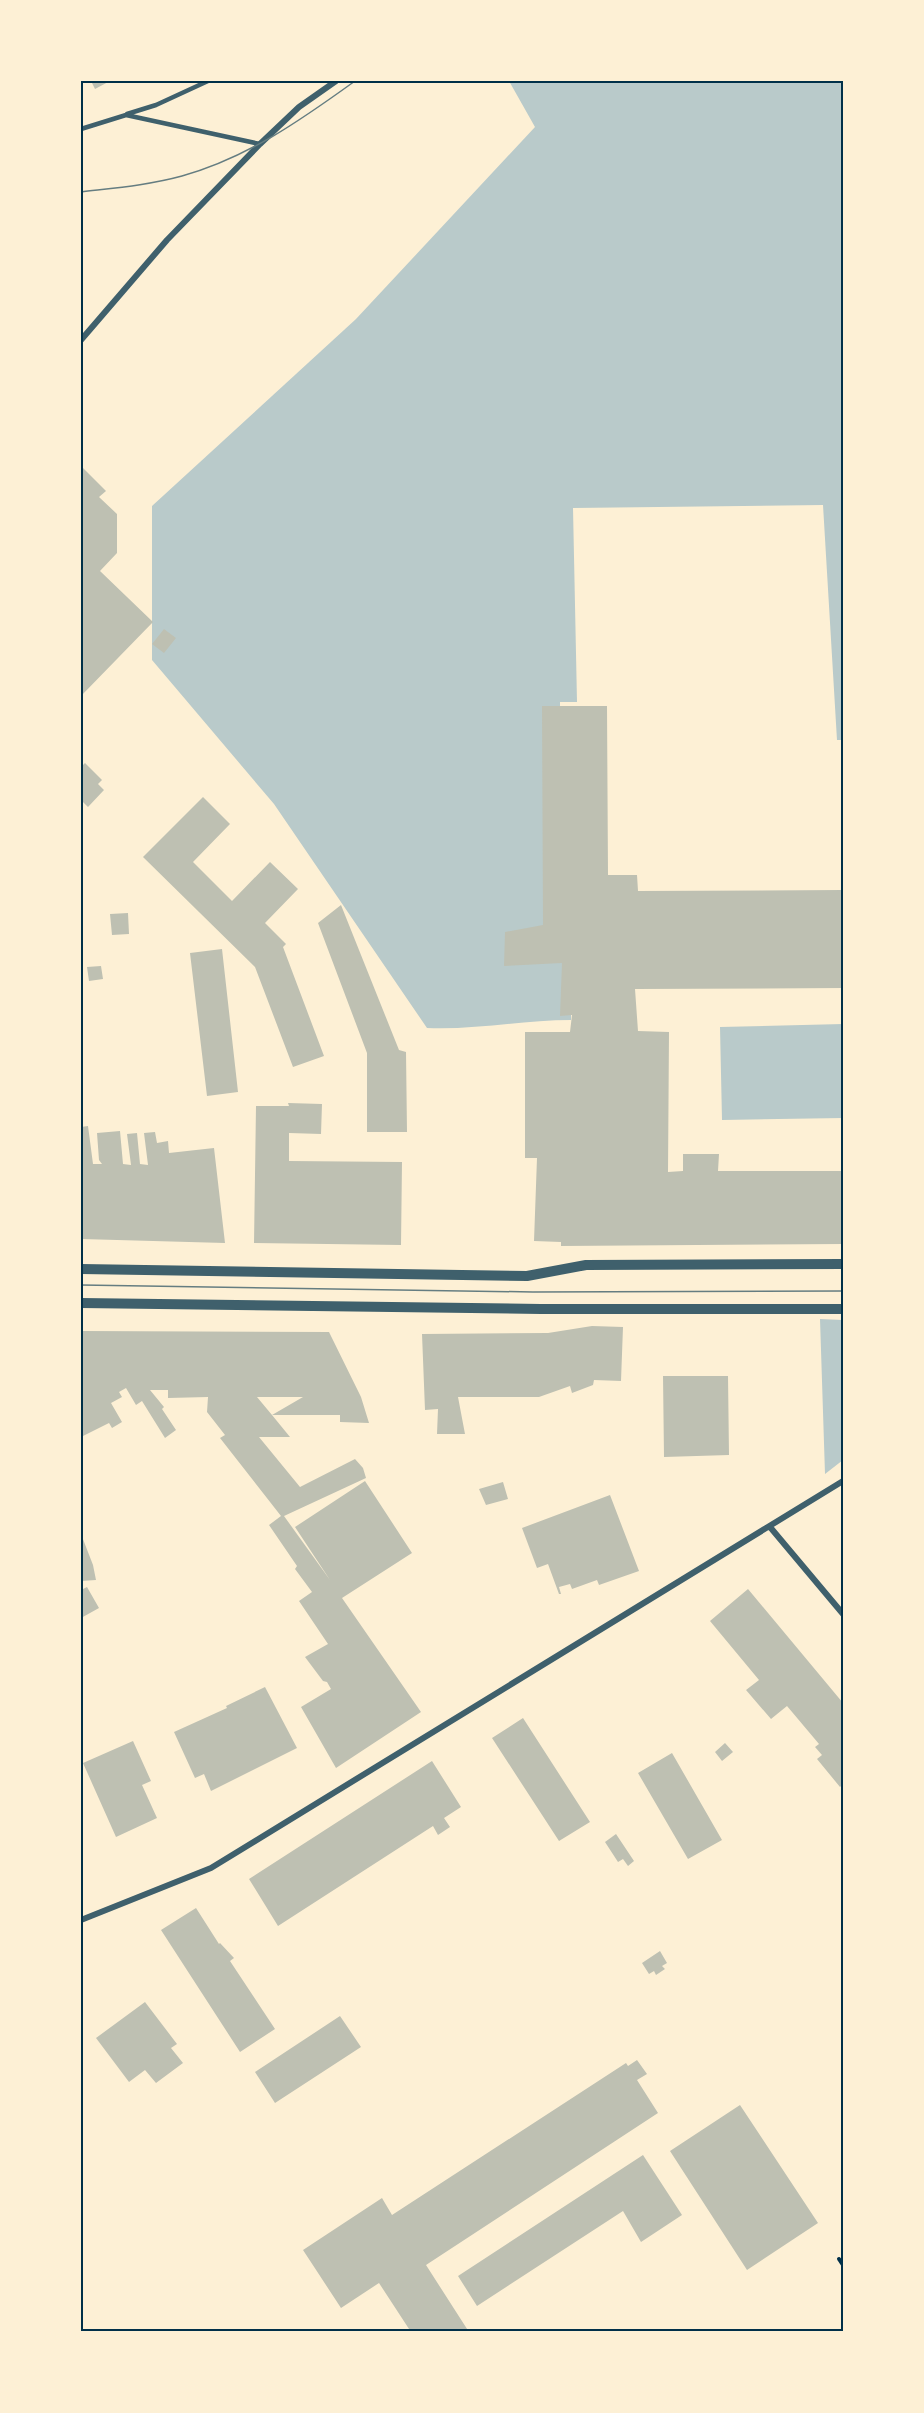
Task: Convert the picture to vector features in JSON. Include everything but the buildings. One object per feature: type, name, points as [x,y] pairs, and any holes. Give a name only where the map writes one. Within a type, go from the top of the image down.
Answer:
[{"type":"street","points":[[81,340],[167,240],[260,144],[299,107],[336,81]]},
{"type":"street","points":[[81,1269],[526,1276],[586,1265],[843,1264]]},
{"type":"street","points":[[81,1303],[541,1310],[843,1309]]},
{"type":"street","points":[[81,1920],[211,1868],[843,1481]]},
{"type":"street","points":[[770,1527],[843,1614]]},
{"type":"lane","points":[[81,129],[156,105],[208,81]]},
{"type":"lane","points":[[126,115],[260,144]]},
{"type":"path","points":[[839,2259],[843,2265]]},
{"type":"shaded area","points":[[509,81],[843,81],[843,740],[837,740],[823,505],[573,508],[577,702],[560,702],[559,927],[571,928],[571,1020],[463,1028],[427,1028],[274,804],[152,660],[152,506],[356,319],[535,127]]},
{"type":"shaded area","points":[[843,1024],[843,1118],[722,1120],[720,1027]]},
{"type":"shaded area","points":[[820,1319],[843,1320],[843,1460],[825,1474]]},
{"type":"tram line","points":[[81,192],[170,179],[229,159],[273,136],[355,81]]},
{"type":"tram line","points":[[81,1285],[533,1292],[843,1291]]}]
